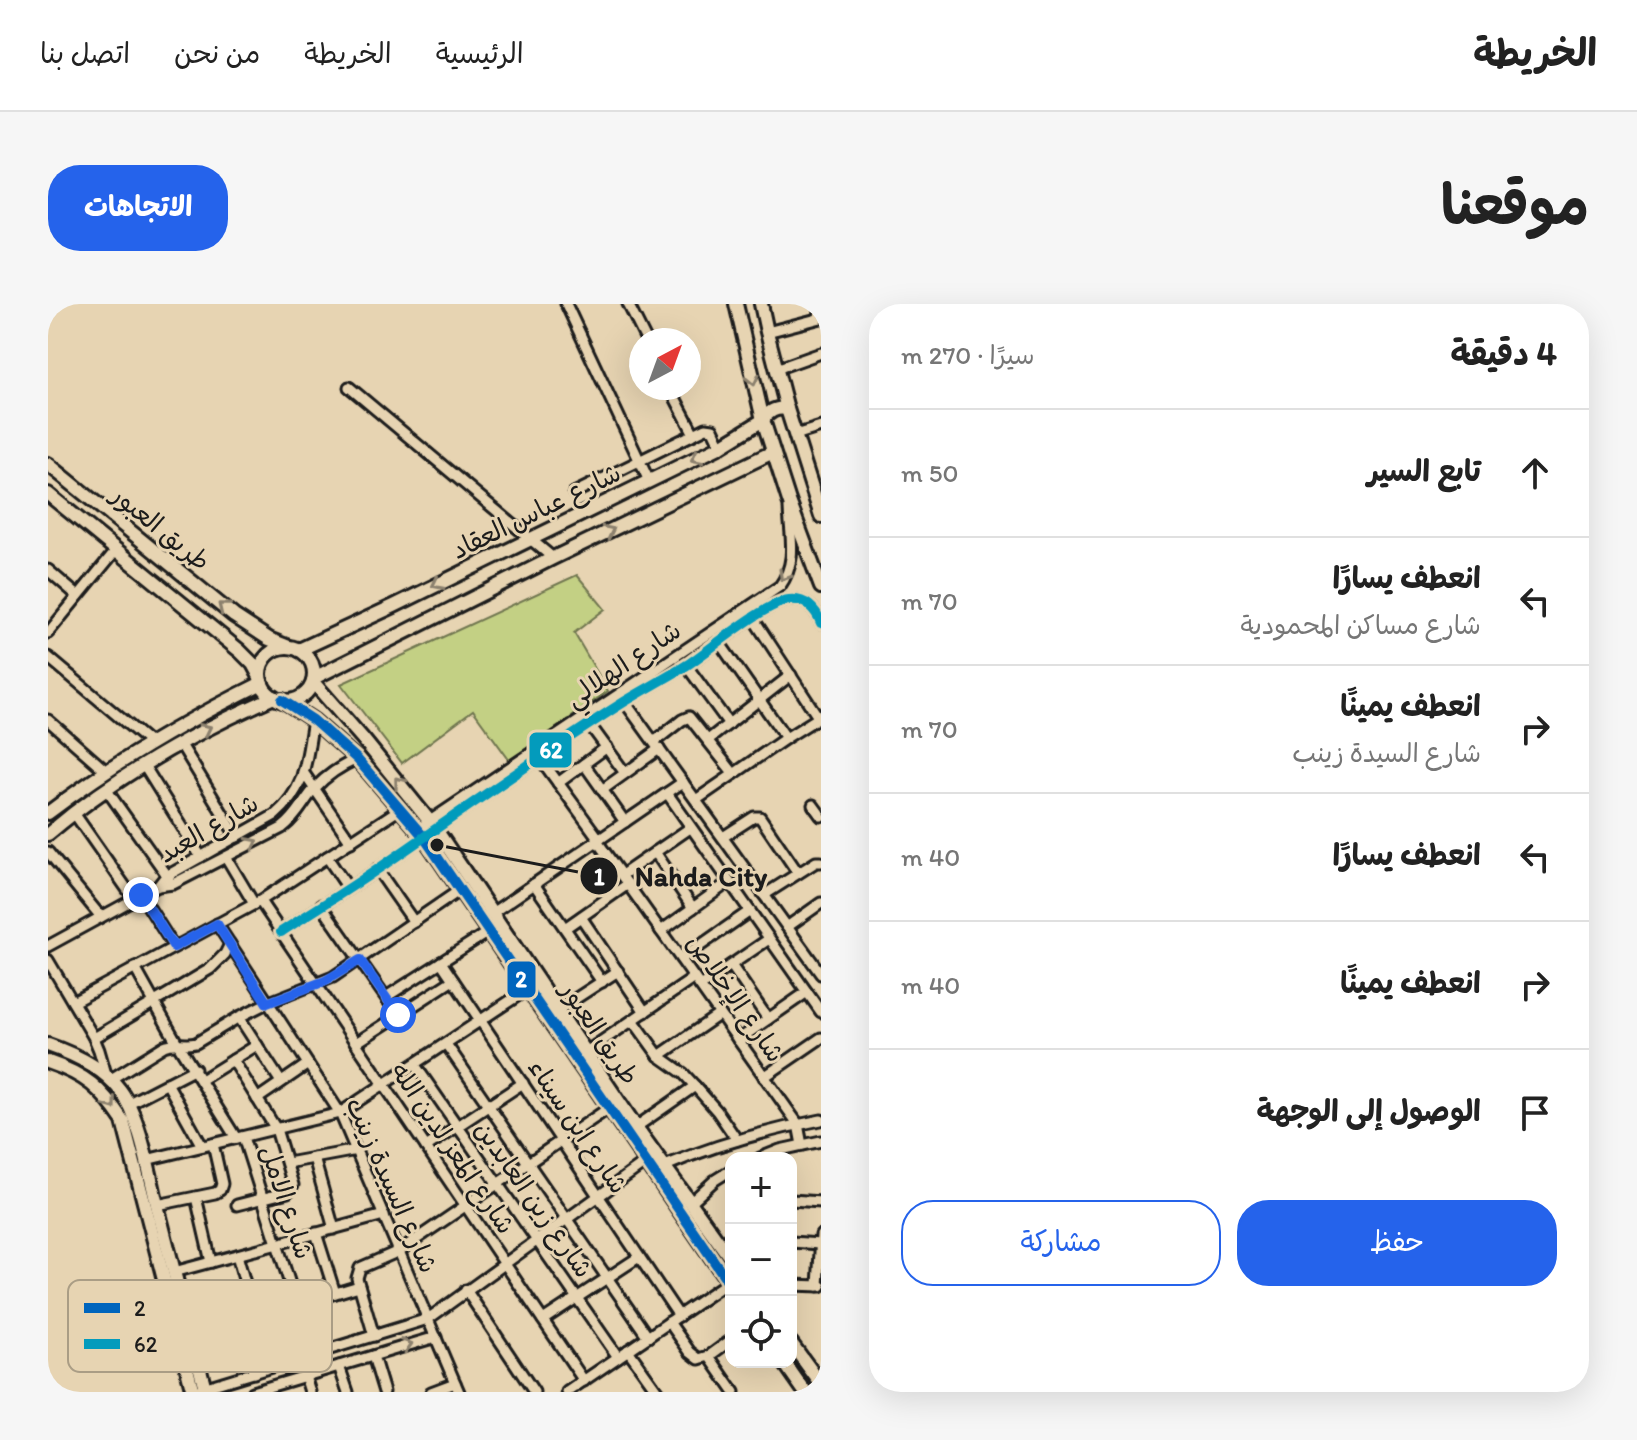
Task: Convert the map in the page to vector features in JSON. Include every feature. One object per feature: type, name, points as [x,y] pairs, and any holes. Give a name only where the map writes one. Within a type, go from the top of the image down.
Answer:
[{"type":"street","points":[[566,304],[649,481]]},
{"type":"street","points":[[628,304],[640,328]]},
{"type":"street","points":[[736,304],[763,420],[821,587]]},
{"type":"street","points":[[761,304],[787,409],[821,516]]},
{"type":"street","points":[[767,332],[820,318],[821,304]]},
{"type":"street","points":[[776,369],[821,353]]},
{"type":"street","points":[[349,387],[553,558]]},
{"type":"street","points":[[676,400],[694,434]]},
{"type":"street","name":"شارع عباس العقاد","points":[[294,648],[394,606],[721,446],[763,420],[773,410],[787,409]]},
{"type":"street","points":[[574,493],[709,427],[721,446]]},
{"type":"street","points":[[795,435],[821,427]]},
{"type":"street","name":"شارع عباس العقاد","points":[[313,680],[553,558],[773,452]]},
{"type":"street","name":"طريق العبور","points":[[48,464],[242,622],[269,639],[294,648]]},
{"type":"street","name":"طريق العبور","points":[[48,494],[244,654],[261,680]]},
{"type":"street","name":"شارع الهلالي","points":[[281,932],[377,869],[420,833],[780,586],[792,556],[789,501]]},
{"type":"street","points":[[570,519],[581,545]]},
{"type":"street","points":[[48,633],[116,550]]},
{"type":"street","points":[[49,573],[78,596]]},
{"type":"street","name":"شارع الهلالي","points":[[433,824],[590,725],[621,698],[686,665],[779,603],[787,600],[805,602],[812,607],[821,623]]},
{"type":"street","points":[[696,800],[820,717],[753,618]]},
{"type":"street","points":[[719,642],[786,738]]},
{"type":"street","points":[[48,834],[106,789],[180,743],[230,717],[278,699],[297,699],[304,695],[313,680],[314,669],[311,662],[294,648],[271,652],[261,667],[261,680],[267,691],[278,699]]},
{"type":"street","points":[[48,657],[150,743]]},
{"type":"street","points":[[686,665],[729,724]]},
{"type":"street","points":[[708,740],[791,675]]},
{"type":"street","points":[[49,810],[150,743],[261,680]]},
{"type":"street","name":"طريق العبور","points":[[313,680],[433,824],[636,1127],[725,1246]]},
{"type":"street","points":[[621,698],[819,968]]},
{"type":"street","name":"طريق العبور","points":[[278,699],[336,738],[420,833],[725,1277]]},
{"type":"street","points":[[602,790],[689,717],[734,774]]},
{"type":"street","points":[[48,720],[106,771]]},
{"type":"street","name":"شارع العبد","points":[[170,880],[201,857],[283,808],[297,790],[313,720]]},
{"type":"street","points":[[590,725],[625,773]]},
{"type":"street","points":[[180,743],[237,837]]},
{"type":"street","points":[[558,783],[607,747]]},
{"type":"street","name":"شارع الإخلاص","points":[[540,758],[798,1124],[802,1145]]},
{"type":"street","name":"شارع العبد","points":[[48,946],[158,886],[226,857],[282,828],[296,815],[315,788],[335,771],[357,759]]},
{"type":"street","points":[[143,764],[201,857]]},
{"type":"street","points":[[584,764],[625,822]]},
{"type":"street","points":[[303,772],[351,842]]},
{"type":"street","points":[[492,913],[683,782]]},
{"type":"street","points":[[106,789],[170,880]]},
{"type":"street","points":[[667,793],[821,1012]]},
{"type":"street","points":[[813,805],[821,816]]},
{"type":"street","points":[[73,1002],[257,902],[400,809]]},
{"type":"street","points":[[74,813],[174,947]]},
{"type":"street","points":[[723,837],[754,817],[760,817],[798,873]]},
{"type":"street","points":[[565,928],[655,852],[690,828]]},
{"type":"street","points":[[48,852],[101,917]]},
{"type":"street","points":[[655,852],[693,908]]},
{"type":"street","name":"شارع المعز لدين الله","points":[[226,857],[281,932],[584,1381]]},
{"type":"street","points":[[327,857],[348,888]]},
{"type":"street","points":[[764,895],[816,862],[821,862]]},
{"type":"street","points":[[377,869],[414,922]]},
{"type":"street","points":[[661,931],[729,882]]},
{"type":"street","points":[[534,884],[602,982]]},
{"type":"street","points":[[108,1077],[164,1046],[196,1043],[267,1003],[333,977],[460,890]]},
{"type":"street","points":[[787,927],[821,903]]},
{"type":"street","points":[[321,905],[398,1015]]},
{"type":"street","points":[[681,959],[750,911]]},
{"type":"street","points":[[581,917],[645,1012]]},
{"type":"street","name":"شارع السيدة زينب","points":[[217,924],[340,1113],[457,1387]]},
{"type":"street","points":[[386,997],[488,932]]},
{"type":"street","points":[[586,1052],[645,1012],[731,965],[769,939]]},
{"type":"street","points":[[94,1038],[218,962],[230,944]]},
{"type":"street","points":[[48,960],[94,1038],[108,1077]]},
{"type":"street","name":"شارع ابن سيناء","points":[[441,962],[679,1316]]},
{"type":"street","points":[[731,965],[768,1019]]},
{"type":"street","name":"شارع الامل","points":[[135,968],[177,1043],[239,1138],[263,1199],[289,1280]]},
{"type":"street","points":[[558,1010],[618,971]]},
{"type":"street","points":[[356,1043],[453,980]]},
{"type":"street","points":[[146,1160],[340,1113],[528,989]]},
{"type":"street","points":[[738,1040],[807,992]]},
{"type":"street","points":[[659,1056],[720,1014]]},
{"type":"street","points":[[239,1017],[281,1082]]},
{"type":"street","points":[[633,1020],[659,1056],[683,1073],[717,1111],[737,1140]]},
{"type":"street","points":[[764,1077],[821,1038]]},
{"type":"street","points":[[446,1044],[648,1337]]},
{"type":"street","points":[[48,1045],[86,1061],[108,1077],[129,1103],[176,1280]]},
{"type":"street","points":[[201,1080],[257,1045]]},
{"type":"street","points":[[233,1060],[276,1129],[293,1182],[288,1192],[237,1205]]},
{"type":"street","points":[[48,1062],[82,1076],[106,1096],[123,1121],[168,1280]]},
{"type":"street","points":[[257,1099],[308,1064]]},
{"type":"street","name":"شارع زين العابدين","points":[[415,1065],[618,1357]]},
{"type":"street","points":[[129,1103],[195,1069]]},
{"type":"street","points":[[167,1083],[202,1146]]},
{"type":"street","points":[[426,1147],[523,1083]]},
{"type":"street","points":[[636,1127],[695,1086]]},
{"type":"street","points":[[374,1336],[359,1286],[357,1274],[360,1268],[399,1251],[609,1108]]},
{"type":"street","points":[[665,1166],[737,1140],[821,1120]]},
{"type":"street","points":[[779,1152],[821,1141]]},
{"type":"street","points":[[157,1205],[215,1193],[222,1187],[213,1144]]},
{"type":"street","points":[[287,1163],[357,1150]]},
{"type":"street","points":[[314,1158],[334,1229]]},
{"type":"street","points":[[332,1349],[428,1319],[646,1162]]},
{"type":"street","points":[[690,1203],[725,1174]]},
{"type":"street","points":[[196,1197],[211,1262]]},
{"type":"street","points":[[797,1200],[821,1202]]},
{"type":"street","points":[[174,1272],[384,1215]]},
{"type":"street","points":[[316,1233],[331,1280]]},
{"type":"street","points":[[797,1285],[819,1286],[821,1235]]},
{"type":"street","points":[[797,1242],[820,1244]]},
{"type":"street","points":[[237,1255],[244,1280]]},
{"type":"street","points":[[543,1320],[639,1257]]},
{"type":"street","points":[[332,1284],[335,1293]]},
{"type":"street","points":[[332,1294],[359,1286]]},
{"type":"street","points":[[567,1392],[725,1287]]},
{"type":"street","points":[[466,1290],[534,1392]]},
{"type":"street","points":[[669,1322],[694,1357],[699,1359],[725,1344]]},
{"type":"street","points":[[332,1368],[436,1337]]},
{"type":"street","points":[[628,1350],[656,1392]]},
{"type":"street","points":[[797,1351],[821,1384]]},
{"type":"street","points":[[373,1356],[384,1392]]},
{"type":"street","points":[[709,1356],[734,1392]]},
{"type":"street","points":[[339,1366],[348,1392]]},
{"type":"street","points":[[788,1368],[805,1392]]},
{"type":"street","points":[[199,1391],[257,1372]]},
{"type":"street","points":[[252,1392],[269,1390],[318,1372]]},
{"type":"street","points":[[305,1376],[310,1392]]},
{"type":"street","points":[[431,1392],[457,1387]]},
{"type":"green space","points":[[577,575],[605,609],[574,633],[608,691],[510,761],[473,710],[402,763],[341,684]]},
{"type":"transit line","name":"62","points":[[281,932],[593,722],[687,665],[766,609],[789,600],[800,601],[813,609],[821,623]]},
{"type":"transit line","name":"2","points":[[282,700],[313,720],[357,759],[423,836],[725,1277]]},
{"type":"place","name":"Nahda City","points":[[437,845]]},
{"type":"route","points":[[141,895],[174,947],[217,924],[267,1003],[325,981],[360,960],[398,1015]]}]
